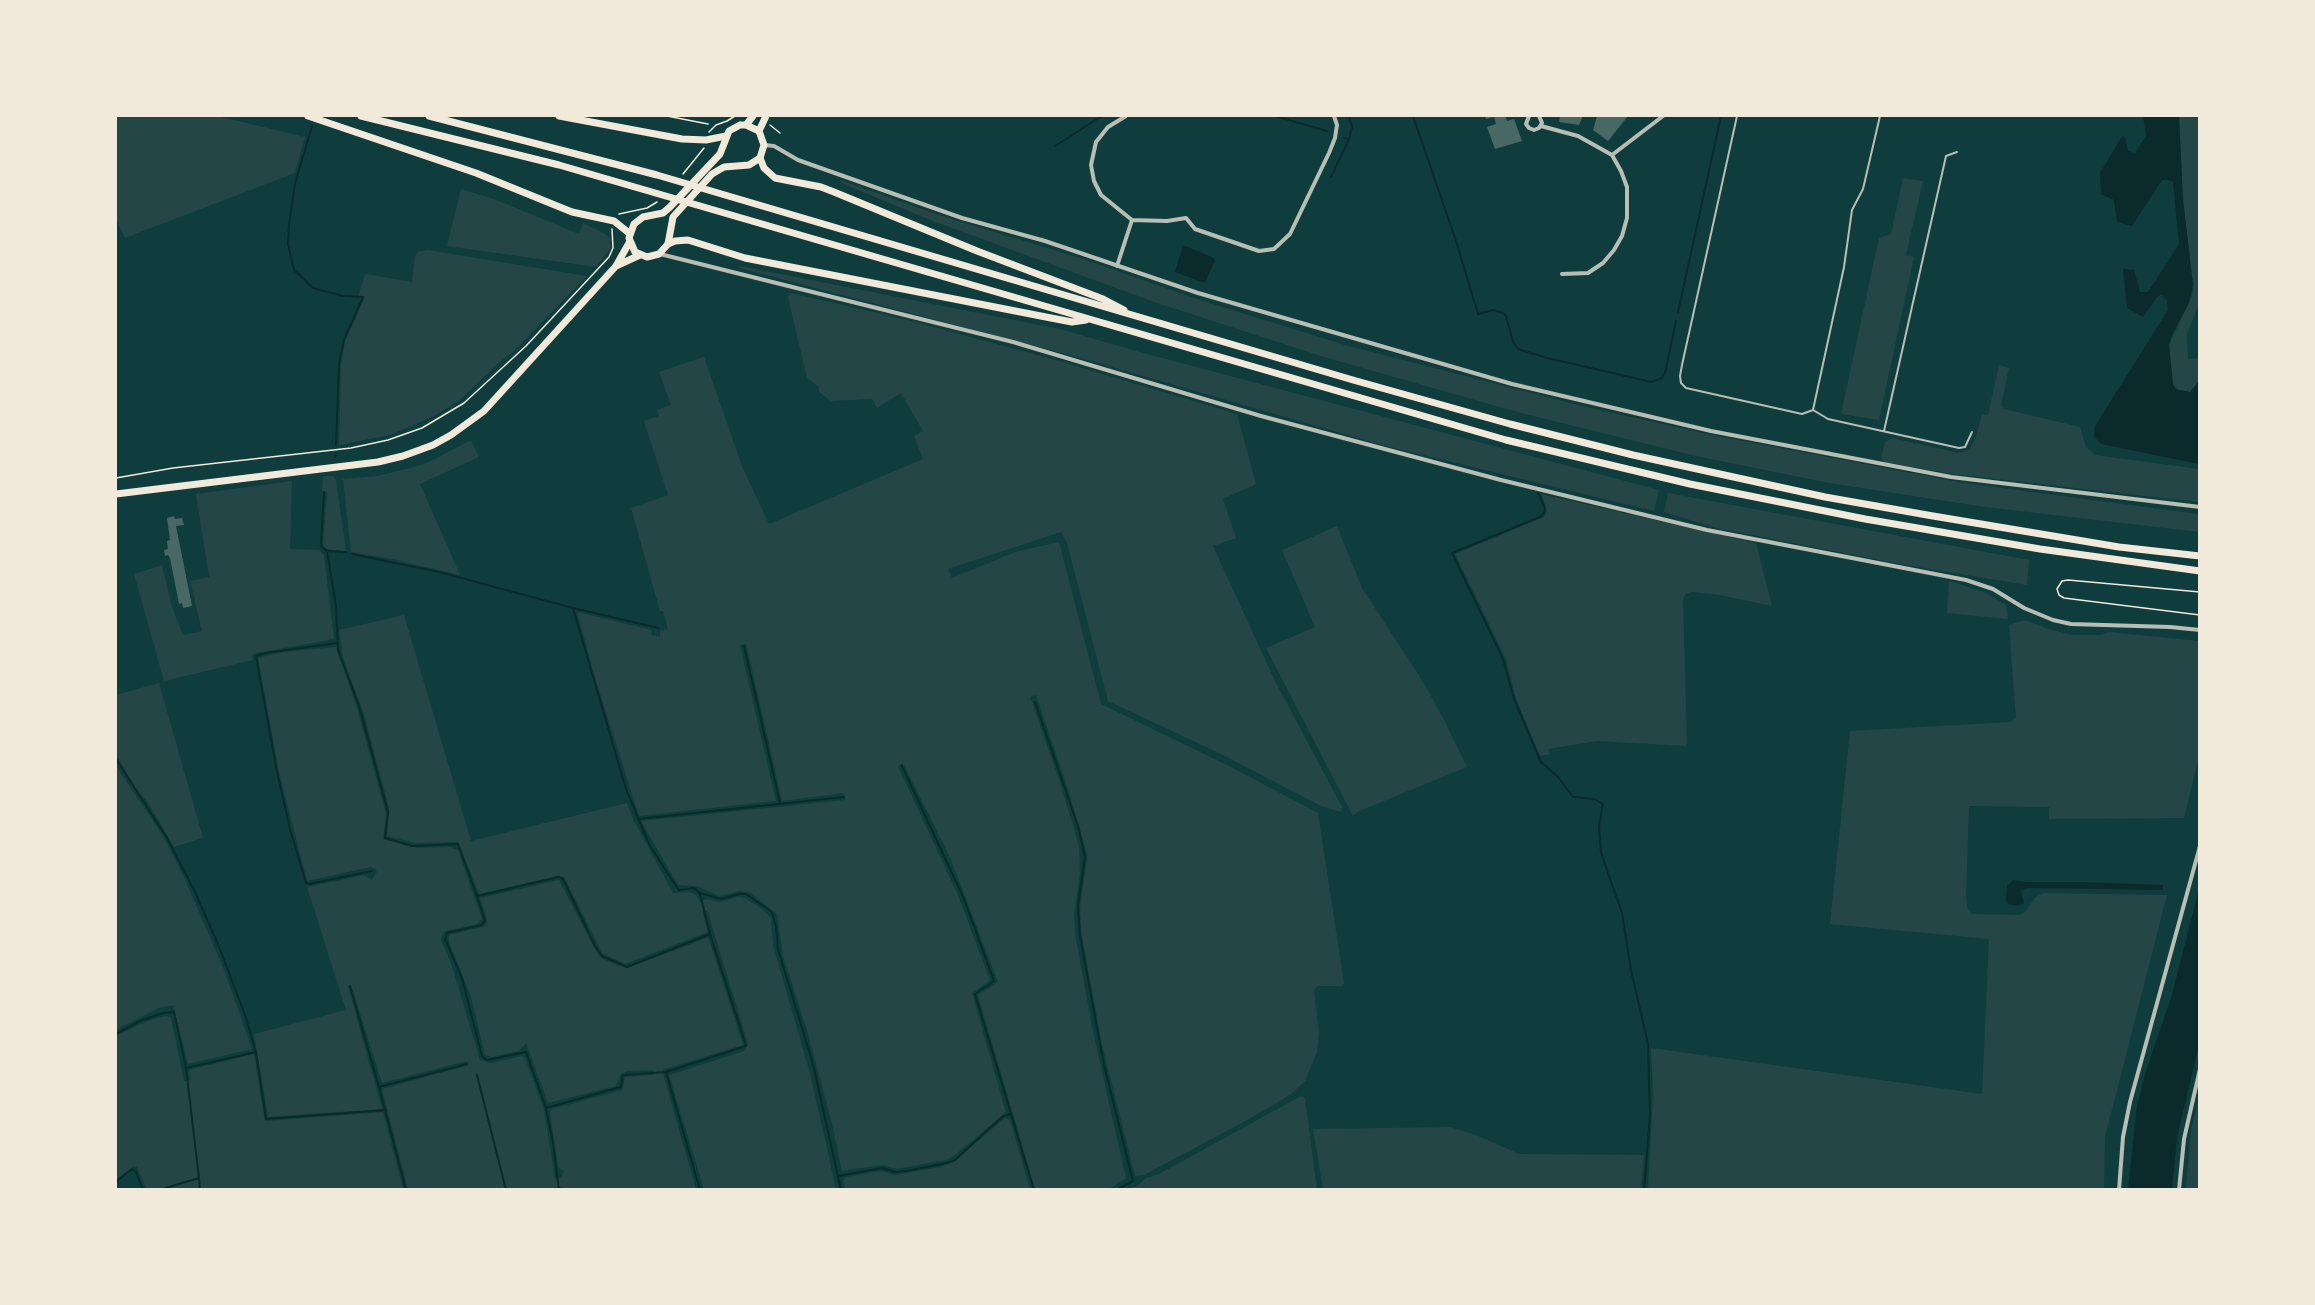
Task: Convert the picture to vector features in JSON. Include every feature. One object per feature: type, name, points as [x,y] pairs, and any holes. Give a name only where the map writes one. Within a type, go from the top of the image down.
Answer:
[{"type":"main road","points":[[308,116],[476,173],[572,212],[614,221],[629,233]]},
{"type":"main road","points":[[361,116],[560,165],[1506,440],[1690,484],[1936,532],[2096,558],[2199,571]]},
{"type":"main road","points":[[429,116],[657,175],[1510,424],[1698,470],[1933,516],[2119,547],[2199,556]]},
{"type":"main road","points":[[559,116],[682,139],[706,140],[726,136]]},
{"type":"main road","points":[[746,125],[753,116]]},
{"type":"main road","points":[[766,116],[759,131],[764,145],[760,158],[764,168],[775,178],[821,187],[977,251],[1103,299],[1134,316]]},
{"type":"main road","points":[[116,494],[378,462],[404,456],[451,435],[484,411],[616,266],[629,243],[630,228],[638,220],[663,213],[670,207],[720,153],[726,136],[734,127],[746,125],[759,131]]},
{"type":"main road","points":[[668,244],[670,229],[676,213],[712,174],[723,167],[749,165],[760,158]]},
{"type":"main road","points":[[629,243],[640,255],[653,256],[659,254],[668,244],[688,240],[745,258],[1072,322],[1091,320]]},
{"type":"main road","points":[[616,266],[640,255]]},
{"type":"street","points":[[1126,116],[1108,127],[1096,142],[1090,165],[1101,195],[1132,220],[1167,221],[1186,218],[1195,230],[1258,250],[1274,249],[1290,234],[1329,153],[1336,132],[1334,116]]},
{"type":"street","points":[[1528,116],[1526,121],[1529,128],[1537,129],[1541,126]]},
{"type":"street","points":[[1539,116],[1542,121],[1541,126]]},
{"type":"street","points":[[1612,155],[1664,116]]},
{"type":"street","points":[[1541,126],[1578,136],[1612,155],[1621,171],[1629,203],[1622,236],[1603,263],[1588,273],[1562,274]]},
{"type":"street","points":[[764,145],[774,146],[798,160],[962,218],[1034,238],[1198,293],[1534,390],[1711,431],[1951,477],[2199,507]]},
{"type":"street","points":[[1117,266],[1132,220]]},
{"type":"street","points":[[659,254],[1013,342],[1261,416],[1501,480],[1716,532],[1966,580],[1993,589],[2031,611],[2053,620],[2082,625],[2199,630]]},
{"type":"street","points":[[2119,1190],[2123,1137],[2130,1102],[2199,846]]},
{"type":"street","points":[[2179,1190],[2184,1138],[2199,1069]]},
{"type":"lane","points":[[1737,116],[1682,365],[1681,383],[1686,388],[1802,414],[1813,410]]},
{"type":"lane","points":[[1813,410],[1844,267],[1852,210],[1863,189],[1880,116]]},
{"type":"lane","points":[[1884,431],[1946,156],[1957,152]]},
{"type":"lane","points":[[1813,410],[1828,419],[1959,448],[1965,447],[1972,432]]},
{"type":"path","points":[[667,116],[708,124]]},
{"type":"path","points":[[683,174],[703,152],[712,127],[727,122],[735,116]]},
{"type":"path","points":[[116,478],[173,468],[351,448],[388,440],[422,428],[464,403],[526,346],[583,285],[612,252],[614,221],[624,212],[652,206],[662,196]]},
{"type":"path","points":[[2199,592],[2068,580],[2060,583],[2057,589],[2059,595],[2064,598],[2199,615]]},
{"type":"shaded area","points":[[116,116],[217,116],[305,137],[295,173],[125,238],[116,218]]},
{"type":"shaded area","points":[[2143,116],[2179,116],[2183,200],[2193,285],[2189,303],[2169,345],[2175,389],[2190,392],[2199,381],[2199,464],[2106,445],[2100,443],[2094,436],[2095,426],[2168,310],[2167,301],[2162,295],[2158,296],[2143,317],[2127,308],[2123,269],[2134,270],[2140,292],[2148,292],[2179,244],[2173,182],[2162,180],[2132,226],[2117,222],[2114,200],[2101,194],[2100,173],[2122,136],[2125,137],[2128,151],[2135,153],[2146,136]]},
{"type":"shaded area","points":[[2179,116],[2199,116],[2199,304],[2187,334],[2188,359],[2199,358],[2200,381],[2190,392],[2178,390],[2173,384],[2169,345],[2192,295],[2193,285],[2183,200]]},
{"type":"shaded area","points":[[1903,178],[1923,181],[1906,255],[1914,257],[1879,420],[1841,414],[1879,238],[1891,234]]},
{"type":"shaded area","points":[[840,180],[942,216],[1077,257],[1200,300],[1345,345],[1582,406],[1712,435],[1964,483],[2191,513],[2199,515],[2199,532],[1985,507],[1829,483],[1696,456],[1521,413],[1324,357],[1157,303],[933,221],[841,183]]},
{"type":"shaded area","points":[[461,189],[494,199],[579,234],[583,223],[610,238],[611,248],[596,267],[447,246]]},
{"type":"shaded area","points":[[1183,245],[1214,258],[1205,283],[1175,272]]},
{"type":"shaded area","points":[[427,250],[587,276],[516,349],[460,400],[434,416],[390,435],[339,445],[341,365],[345,341],[365,297],[358,296],[365,274],[412,282],[415,256],[418,252]]},
{"type":"shaded area","points":[[740,266],[1060,329],[1659,490],[1654,511],[1386,446],[1077,357],[739,268]]},
{"type":"shaded area","points":[[791,293],[908,320],[1059,361],[1237,414],[1256,484],[1223,499],[1236,538],[1213,546],[1276,683],[1342,807],[1341,812],[1321,806],[1221,754],[1108,701],[1067,543],[1061,532],[948,569],[952,578],[1015,552],[1059,542],[1101,704],[1229,766],[1318,813],[1344,983],[1342,986],[1318,986],[1314,991],[1319,1033],[1317,1052],[1305,1081],[1290,1095],[1249,1119],[1144,1175],[1135,1176],[1102,1045],[1081,931],[1080,907],[1087,859],[1086,851],[1036,695],[1030,697],[1061,785],[1079,846],[1080,875],[1074,914],[1075,933],[1092,1027],[1126,1178],[1109,1189],[1035,1189],[978,995],[998,982],[951,860],[903,763],[898,766],[958,895],[990,980],[972,993],[1006,1112],[954,1156],[946,1160],[896,1169],[882,1165],[842,1171],[808,1034],[783,956],[777,914],[749,892],[740,891],[719,896],[697,886],[678,885],[641,821],[845,800],[844,793],[782,801],[746,643],[740,645],[776,801],[639,816],[596,681],[577,612],[652,630],[651,635],[660,637],[660,631],[668,629],[663,611],[660,611],[631,508],[668,495],[644,421],[659,416],[657,410],[671,405],[659,372],[704,357],[742,466],[769,524],[923,459],[914,436],[923,431],[901,393],[877,408],[872,399],[831,401],[819,392],[819,387],[807,378],[788,297]]},
{"type":"shaded area","points":[[1999,365],[2009,368],[2001,405],[2004,409],[2080,427],[2086,447],[2095,455],[2199,469],[2199,502],[1952,474],[1884,462],[1881,458],[1885,442],[1892,438],[1959,453],[1970,449],[1982,414],[1988,415]]},
{"type":"shaded area","points":[[471,440],[479,457],[420,484],[460,575],[351,552],[343,479],[377,476],[415,467]]},
{"type":"shaded area","points":[[323,476],[333,476],[336,480],[346,551],[326,549],[323,545],[327,492],[322,491]]},
{"type":"shaded area","points":[[292,481],[290,549],[319,550],[324,555],[334,639],[252,654],[253,660],[164,681],[134,574],[162,565],[172,607],[183,635],[202,631],[190,581],[209,577],[196,494]]},
{"type":"shaded area","points":[[1668,493],[2029,560],[2027,585],[1905,565],[1716,528],[1664,512]]},
{"type":"shaded area","points":[[1541,494],[1756,543],[1772,606],[1720,595],[1692,592],[1686,594],[1683,599],[1687,746],[1597,741],[1548,749],[1550,754],[1540,756],[1516,699],[1506,659],[1455,554],[1544,517],[1547,511]]},
{"type":"shaded area","points":[[1337,526],[1362,588],[1425,685],[1467,767],[1357,812],[1353,816],[1266,648],[1315,627],[1282,550]]},
{"type":"shaded area","points":[[1949,581],[1984,592],[2006,605],[2008,619],[1947,613]]},
{"type":"shaded area","points":[[404,615],[471,841],[627,803],[633,819],[673,893],[690,892],[696,895],[700,902],[707,899],[720,902],[738,897],[745,898],[761,908],[771,918],[773,945],[810,1073],[836,1189],[704,1189],[669,1075],[744,1051],[748,1044],[707,910],[702,911],[708,932],[625,964],[602,953],[564,877],[557,876],[479,894],[458,842],[415,843],[387,836],[389,808],[364,714],[343,658],[339,630]]},
{"type":"shaded area","points":[[2025,620],[2073,635],[2101,635],[2109,632],[2199,641],[2199,757],[2184,818],[2049,819],[2049,807],[1969,806],[1966,895],[1967,907],[1972,914],[2019,915],[2025,912],[2035,898],[2042,893],[2167,895],[2105,1137],[2104,1189],[1648,1189],[1653,1094],[1651,1048],[1982,1094],[1989,939],[1830,924],[1850,731],[2011,722],[2016,718],[2009,625]]},
{"type":"shaded area","points":[[336,647],[357,708],[386,814],[383,839],[418,848],[450,847],[458,850],[482,919],[475,925],[445,931],[441,940],[451,963],[480,1060],[491,1063],[522,1056],[525,1058],[544,1110],[555,1179],[561,1177],[564,1171],[558,1167],[550,1112],[552,1109],[622,1090],[625,1077],[653,1075],[653,1070],[627,1071],[621,1074],[616,1086],[548,1103],[526,1043],[519,1051],[491,1057],[485,1055],[471,997],[449,942],[449,935],[486,926],[487,919],[480,898],[559,880],[597,953],[603,959],[617,965],[627,968],[709,939],[743,1045],[662,1070],[696,1189],[562,1190],[562,1187],[538,1190],[408,1189],[382,1089],[469,1065],[467,1061],[382,1083],[351,985],[348,986],[382,1109],[268,1117],[254,1034],[346,1010],[307,887],[364,875],[372,880],[377,872],[371,867],[307,881],[279,772],[258,658],[283,652]]},
{"type":"shaded area","points":[[159,683],[203,838],[174,847],[116,754],[116,695]]},
{"type":"shaded area","points":[[116,766],[163,836],[184,877],[225,972],[252,1049],[188,1064],[173,1005],[159,1008],[116,1030]]},
{"type":"shaded area","points":[[2013,880],[2163,885],[2163,890],[2026,888],[2021,891],[2024,903],[2017,906],[2008,904],[2006,900],[2007,886]]},
{"type":"shaded area","points":[[2199,889],[2199,1045],[2177,1137],[2172,1189],[2128,1189],[2137,1106],[2146,1071],[2171,998]]},
{"type":"shaded area","points":[[166,1016],[171,1018],[184,1081],[190,1080],[189,1070],[254,1054],[265,1121],[383,1112],[403,1189],[146,1189],[137,1167],[134,1166],[116,1179],[116,1036],[145,1022]]},
{"type":"shaded area","points":[[1301,1096],[1305,1098],[1317,1189],[1122,1189],[1136,1187],[1146,1178],[1159,1174]]},
{"type":"shaded area","points":[[2199,1096],[2199,1189],[2186,1189],[2191,1130]]},
{"type":"shaded area","points":[[1005,1118],[1010,1120],[1030,1189],[845,1189],[843,1181],[846,1177],[881,1171],[895,1175],[941,1167],[953,1162]]},
{"type":"shaded area","points":[[1450,1127],[1476,1135],[1519,1154],[1644,1155],[1641,1189],[1323,1189],[1313,1129]]},
{"type":"building","points":[[1485,116],[1505,116],[1507,121],[1514,119],[1522,141],[1495,149],[1487,127],[1496,124],[1494,117],[1486,119]]},
{"type":"building","points":[[1560,116],[1583,116],[1579,125],[1559,122]]},
{"type":"building","points":[[1597,116],[1628,116],[1608,141],[1593,130]]},
{"type":"building","points":[[174,516],[175,519],[182,518],[184,525],[176,526],[192,606],[183,608],[182,603],[179,604],[170,558],[168,555],[165,556],[164,550],[168,549],[167,541],[170,540],[167,518]]},
{"type":"waterway","points":[[1055,146],[1102,116]]},
{"type":"waterway","points":[[1275,116],[1327,131]]},
{"type":"waterway","points":[[1349,116],[1352,127],[1349,139]]},
{"type":"waterway","points":[[1413,116],[1457,244],[1478,314],[1493,310],[1503,313],[1506,316],[1513,342],[1518,349],[1547,358],[1652,382],[1662,378],[1665,373],[1676,321]]},
{"type":"waterway","points":[[1678,312],[1721,116]]},
{"type":"waterway","points":[[312,126],[295,184],[289,224],[288,244],[294,270],[313,288],[343,296],[363,297],[344,340],[339,363],[336,445]]},
{"type":"waterway","points":[[1331,177],[1349,139],[1344,138]]},
{"type":"waterway","points":[[324,492],[321,546],[327,551],[346,552]]},
{"type":"waterway","points":[[1538,493],[1545,508],[1540,517],[1452,553],[1503,659],[1514,699],[1541,762],[1558,777],[1573,797],[1594,799],[1603,804],[1599,826],[1601,853],[1622,913],[1631,970],[1648,1044],[1650,1116],[1644,1190]]},
{"type":"waterway","points":[[327,551],[336,606],[338,650],[359,706],[388,812],[385,838],[412,846],[458,844],[477,896],[559,877],[563,879],[602,956],[627,967],[710,934]]},
{"type":"waterway","points":[[352,554],[439,572],[573,608],[626,789],[649,844],[670,877],[679,890],[694,888],[700,893],[721,899],[746,894],[772,912],[778,949],[813,1064],[841,1190]]},
{"type":"waterway","points":[[573,608],[658,628]]},
{"type":"waterway","points":[[337,643],[256,656],[277,772],[290,829],[306,883],[372,871]]},
{"type":"waterway","points":[[744,646],[780,803]]},
{"type":"waterway","points":[[1035,702],[1078,826],[1085,857],[1078,905],[1080,936],[1104,1065],[1133,1181],[1116,1190]]},
{"type":"waterway","points":[[116,759],[167,838],[218,944],[245,1015],[256,1052],[266,1119],[386,1110]]},
{"type":"waterway","points":[[902,766],[964,899],[994,981],[975,994],[1034,1190]]},
{"type":"waterway","points":[[638,819],[844,797]]},
{"type":"waterway","points":[[700,894],[710,934],[746,1046],[666,1072],[700,1190]]},
{"type":"waterway","points":[[477,896],[485,921],[481,925],[447,933],[445,939],[462,978],[482,1056],[487,1060],[526,1052],[546,1108],[621,1087],[623,1075],[666,1072]]},
{"type":"waterway","points":[[350,986],[379,1087]]},
{"type":"waterway","points":[[116,1034],[140,1021],[163,1013],[174,1012],[186,1068],[199,1178],[159,1190]]},
{"type":"waterway","points":[[186,1068],[256,1052]]},
{"type":"waterway","points":[[406,1190],[379,1087],[467,1064]]},
{"type":"waterway","points":[[477,1075],[506,1190]]},
{"type":"waterway","points":[[546,1108],[559,1190]]},
{"type":"waterway","points":[[839,1176],[882,1168],[895,1172],[906,1171],[947,1163],[955,1160],[1002,1117],[1010,1114]]},
{"type":"waterway","points":[[116,1182],[132,1169],[136,1172],[143,1190]]},
{"type":"waterway","points":[[199,1178],[200,1190]]}]
